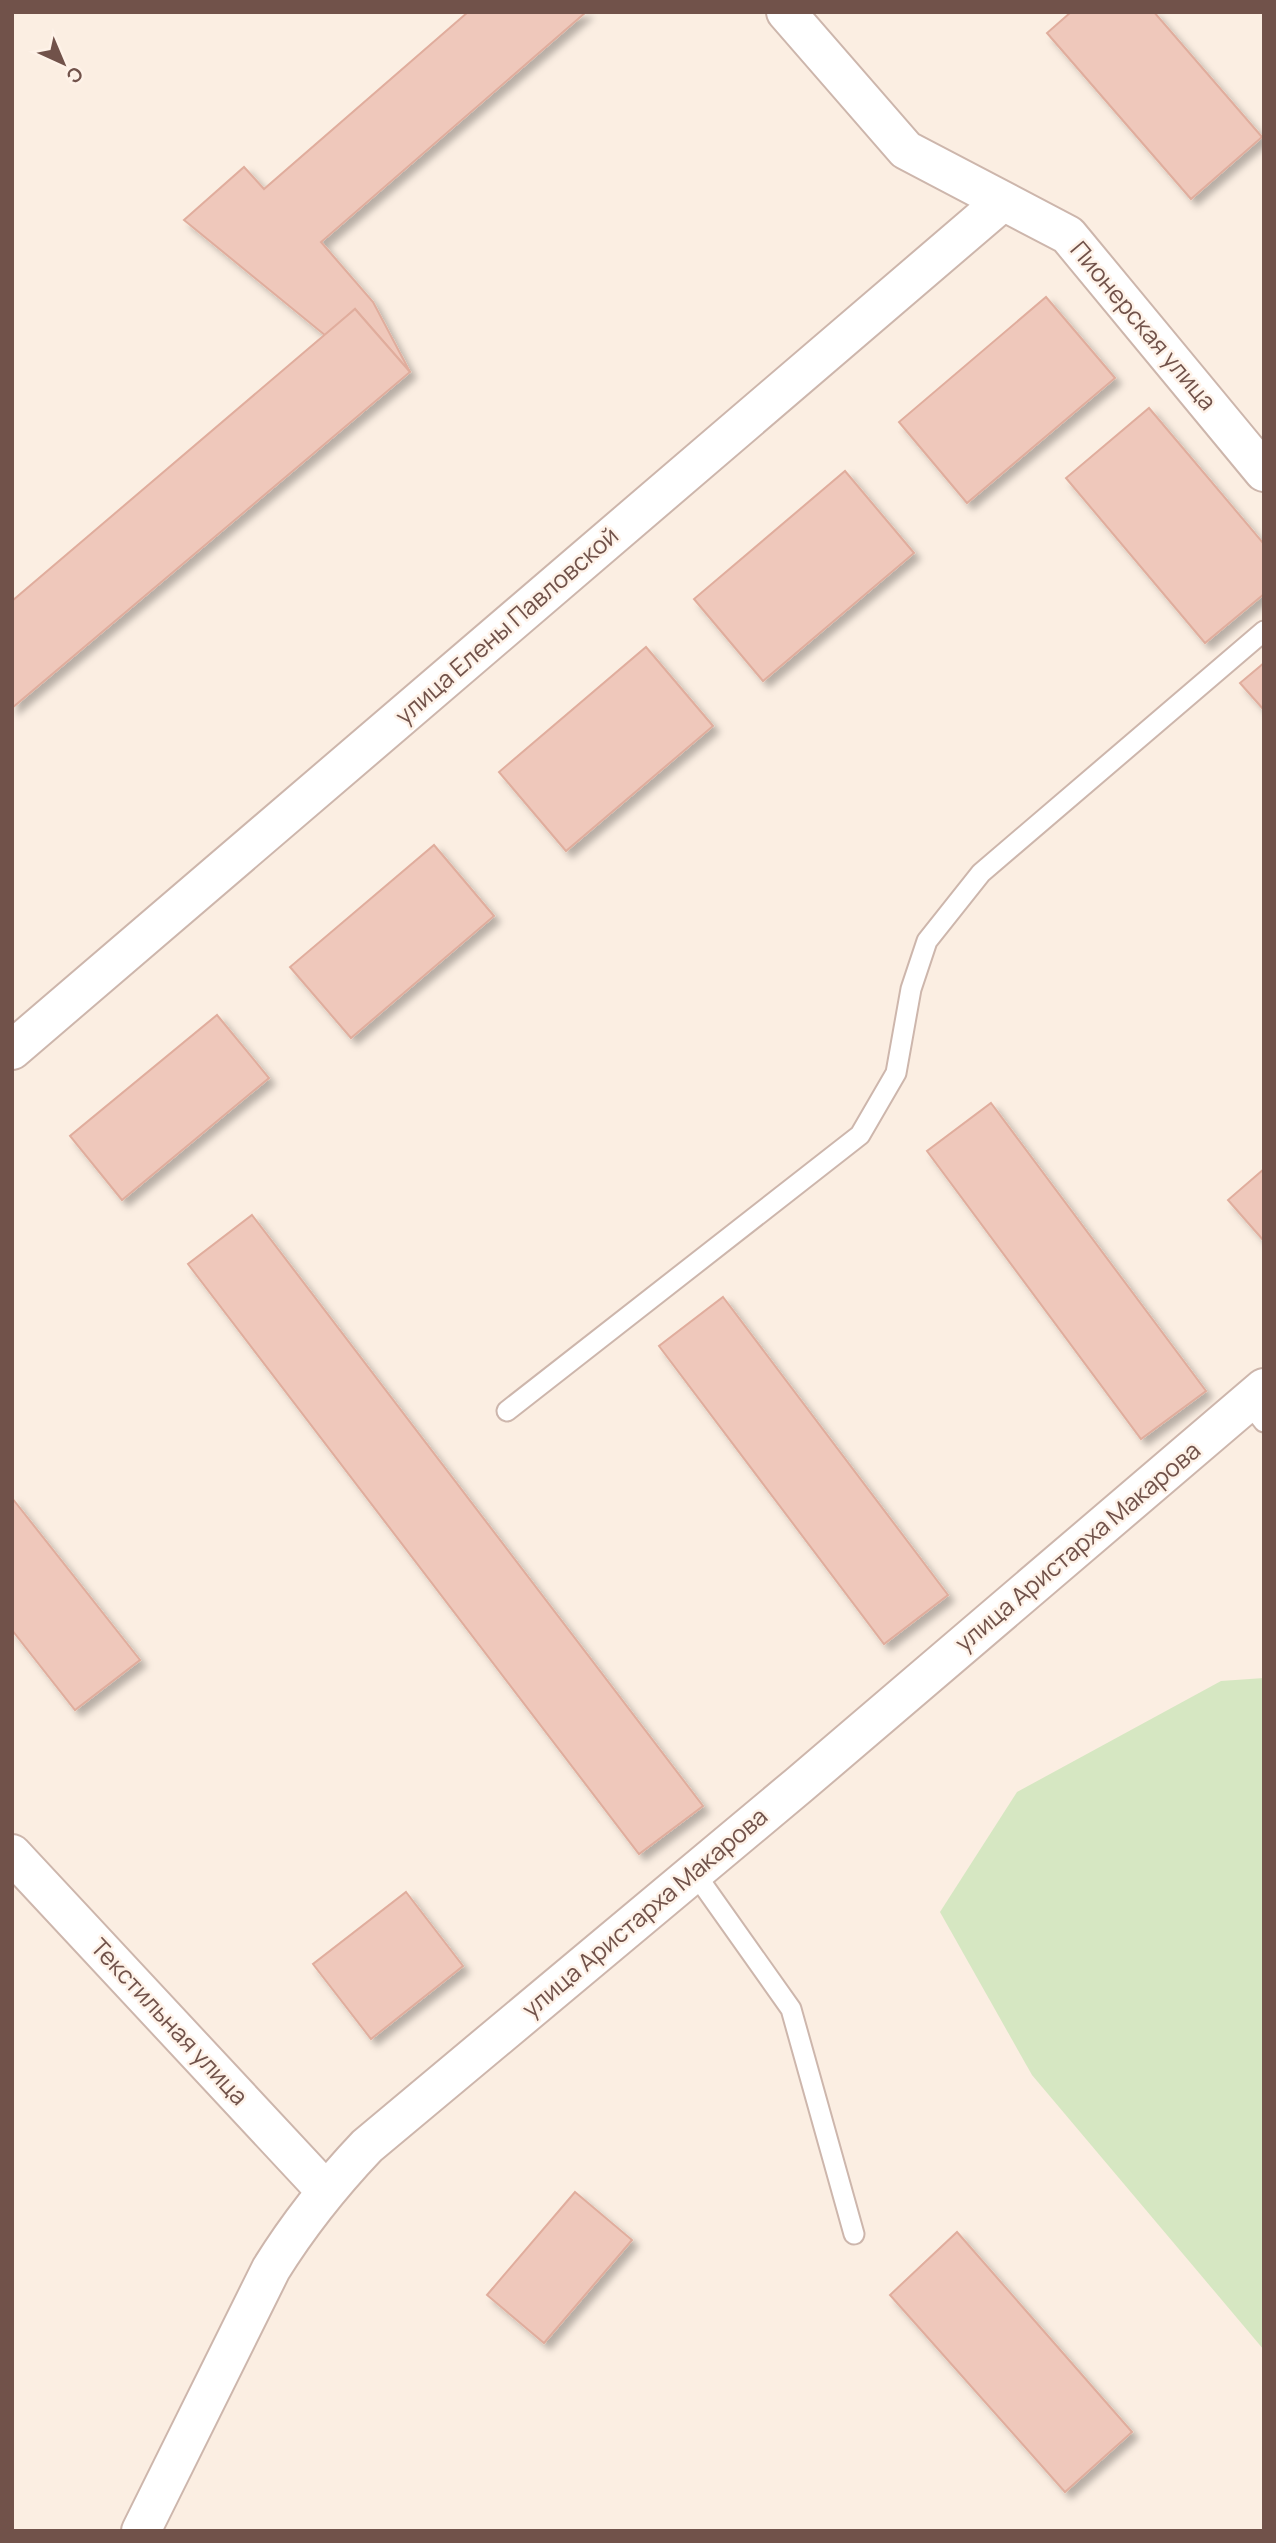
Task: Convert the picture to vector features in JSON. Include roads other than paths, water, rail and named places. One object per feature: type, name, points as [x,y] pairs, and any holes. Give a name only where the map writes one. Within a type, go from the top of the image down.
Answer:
[{"type":"street","name":"Пионерская улица","points":[[786,12],[905,150],[1068,235],[1264,472]]},
{"type":"street","name":"улица Елены Павловской","points":[[12,1050],[1002,202]]},
{"type":"street","name":"улица Аристарха Макарова","points":[[141,2531],[271,2269],[292,2234],[325,2190],[366,2146],[1258,1404]]},
{"type":"street","name":"Текстильная улица","points":[[12,1854],[325,2190]]},
{"type":"lane","points":[[507,1410],[860,1135],[896,1073],[911,989],[927,941],[981,873],[1264,631]]},
{"type":"lane","points":[[694,1872],[791,2009],[854,2234]]}]
